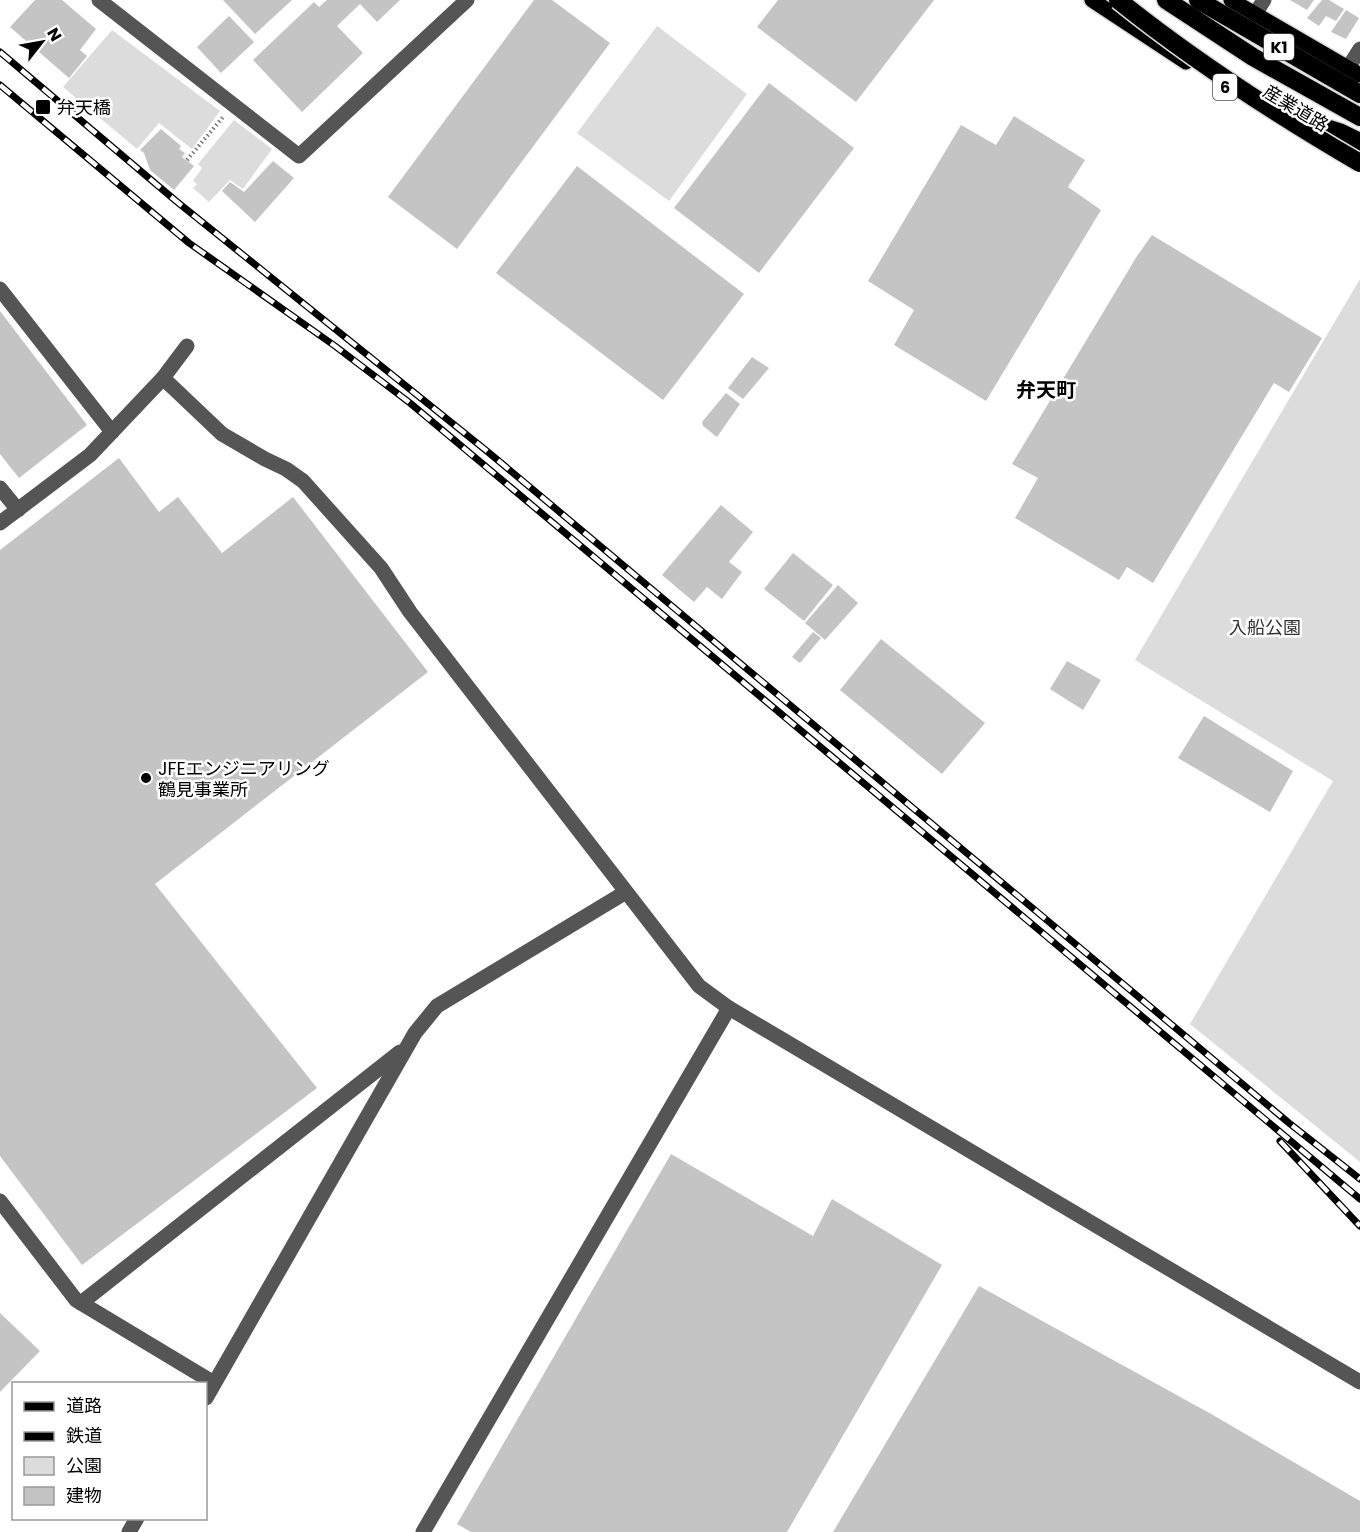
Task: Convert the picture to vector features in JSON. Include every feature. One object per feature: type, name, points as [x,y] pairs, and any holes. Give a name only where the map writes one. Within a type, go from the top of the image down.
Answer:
[{"type":"highway","points":[[1118,0],[1209,67],[1276,112],[1360,163]]},
{"type":"highway","points":[[1166,0],[1253,57],[1360,117]]},
{"type":"highway","name":"K1","points":[[1198,0],[1360,94]]},
{"type":"highway","points":[[1258,108],[1311,122],[1360,141]]},
{"type":"main road","name":"産業道路","points":[[1092,0],[1258,108],[1360,169]]},
{"type":"main road","points":[[1232,0],[1354,72]]},
{"type":"street","points":[[99,0],[299,156],[467,0]]},
{"type":"street","points":[[1255,14],[1264,0]]},
{"type":"street","points":[[1354,72],[1360,49]]},
{"type":"street","points":[[0,290],[112,432]]},
{"type":"street","points":[[0,524],[90,454],[163,378],[188,346]]},
{"type":"street","points":[[163,378],[222,434],[286,469],[303,481],[381,568],[410,612],[699,986],[729,1008],[1360,1382]]},
{"type":"street","points":[[0,488],[18,510]]},
{"type":"street","points":[[207,1396],[425,1018],[436,1006],[626,892]]},
{"type":"street","points":[[423,1532],[729,1008]]},
{"type":"street","points":[[81,1303],[407,1047]]},
{"type":"street","points":[[0,1201],[76,1300],[214,1383]]},
{"type":"path","points":[[187,160],[233,105]]},
{"type":"green space","points":[[657,26],[747,94],[669,201],[577,133]]},
{"type":"green space","points":[[112,30],[220,111],[192,149],[159,123],[137,149],[63,87]]},
{"type":"green space","points":[[234,120],[272,149],[243,189],[230,180],[209,202],[193,188],[197,184],[193,181],[202,168],[198,164]]},
{"type":"green space","name":"入船公園","points":[[1360,279],[1360,1162],[1190,1024],[1333,781],[1135,660]]},
{"type":"building","points":[[35,0],[62,0],[96,29],[80,50],[87,56],[69,78],[10,27]]},
{"type":"building","points":[[223,0],[292,0],[255,34]]},
{"type":"building","points":[[327,0],[400,0],[377,22],[360,4],[337,26],[363,53],[302,112],[253,60],[314,2],[319,7]]},
{"type":"building","points":[[534,0],[552,0],[610,43],[457,249],[388,197]]},
{"type":"building","points":[[778,0],[934,0],[856,102],[757,27]]},
{"type":"building","points":[[1290,0],[1314,0],[1307,10]]},
{"type":"building","points":[[1322,0],[1329,0],[1344,9],[1336,21],[1326,16],[1319,26],[1307,18]]},
{"type":"building","points":[[1346,10],[1359,18],[1346,39],[1331,32]]},
{"type":"building","points":[[229,16],[254,42],[221,73],[197,47]]},
{"type":"building","points":[[769,83],[854,148],[759,273],[674,208]]},
{"type":"building","points":[[1014,116],[1085,160],[1068,187],[1101,210],[986,401],[894,345],[914,310],[868,281],[961,125],[996,145]]},
{"type":"building","points":[[161,129],[181,146],[179,149],[185,153],[182,157],[194,166],[174,190],[150,170],[144,153],[140,150]]},
{"type":"building","points":[[273,161],[294,178],[255,222],[222,191],[230,182],[244,192]]},
{"type":"building","points":[[577,166],[744,294],[663,400],[496,273]]},
{"type":"building","points":[[1152,235],[1322,338],[1289,392],[1274,383],[1153,583],[1127,567],[1119,580],[1015,518],[1038,478],[1012,464],[1137,256]]},
{"type":"building","points":[[0,311],[87,425],[19,478],[0,454]]},
{"type":"building","points":[[752,357],[769,368],[743,399],[728,388]]},
{"type":"building","points":[[726,393],[740,404],[717,437],[703,426],[702,422]]},
{"type":"building","name":"JFEエンジニアリング 鶴見事業所","points":[[119,458],[159,512],[178,497],[222,553],[293,497],[428,672],[155,884],[317,1088],[82,1265],[0,1156],[0,550]]},
{"type":"building","points":[[721,505],[753,532],[729,562],[742,572],[722,599],[707,587],[694,602],[662,575]]},
{"type":"building","points":[[793,553],[833,585],[804,621],[764,589]]},
{"type":"building","points":[[838,585],[858,603],[825,640],[805,623]]},
{"type":"building","points":[[813,632],[821,638],[800,663],[792,657]]},
{"type":"building","points":[[881,639],[985,723],[942,774],[840,690]]},
{"type":"building","points":[[1067,661],[1101,680],[1083,710],[1050,689]]},
{"type":"building","points":[[1204,716],[1293,771],[1270,812],[1178,758]]},
{"type":"building","points":[[671,1154],[813,1236],[832,1199],[942,1265],[787,1532],[471,1532],[457,1524]]},
{"type":"building","points":[[979,1286],[1213,1415],[1360,1501],[1360,1532],[833,1532]]},
{"type":"building","points":[[0,1313],[40,1351],[0,1392]]},
{"type":"railway","points":[[0,52],[176,201],[488,452],[1289,1123],[1360,1179]]},
{"type":"railway","points":[[0,85],[189,243],[335,346],[410,403],[1360,1199]]},
{"type":"railway","points":[[1280,1141],[1360,1226]]},
{"type":"place","name":"弁天橋","points":[[43,107]]},
{"type":"place","name":"JFEエンジニアリング 鶴見事業所","points":[[146,778]]},
{"type":"district","name":"弁天町","points":[[1046,390]]}]
